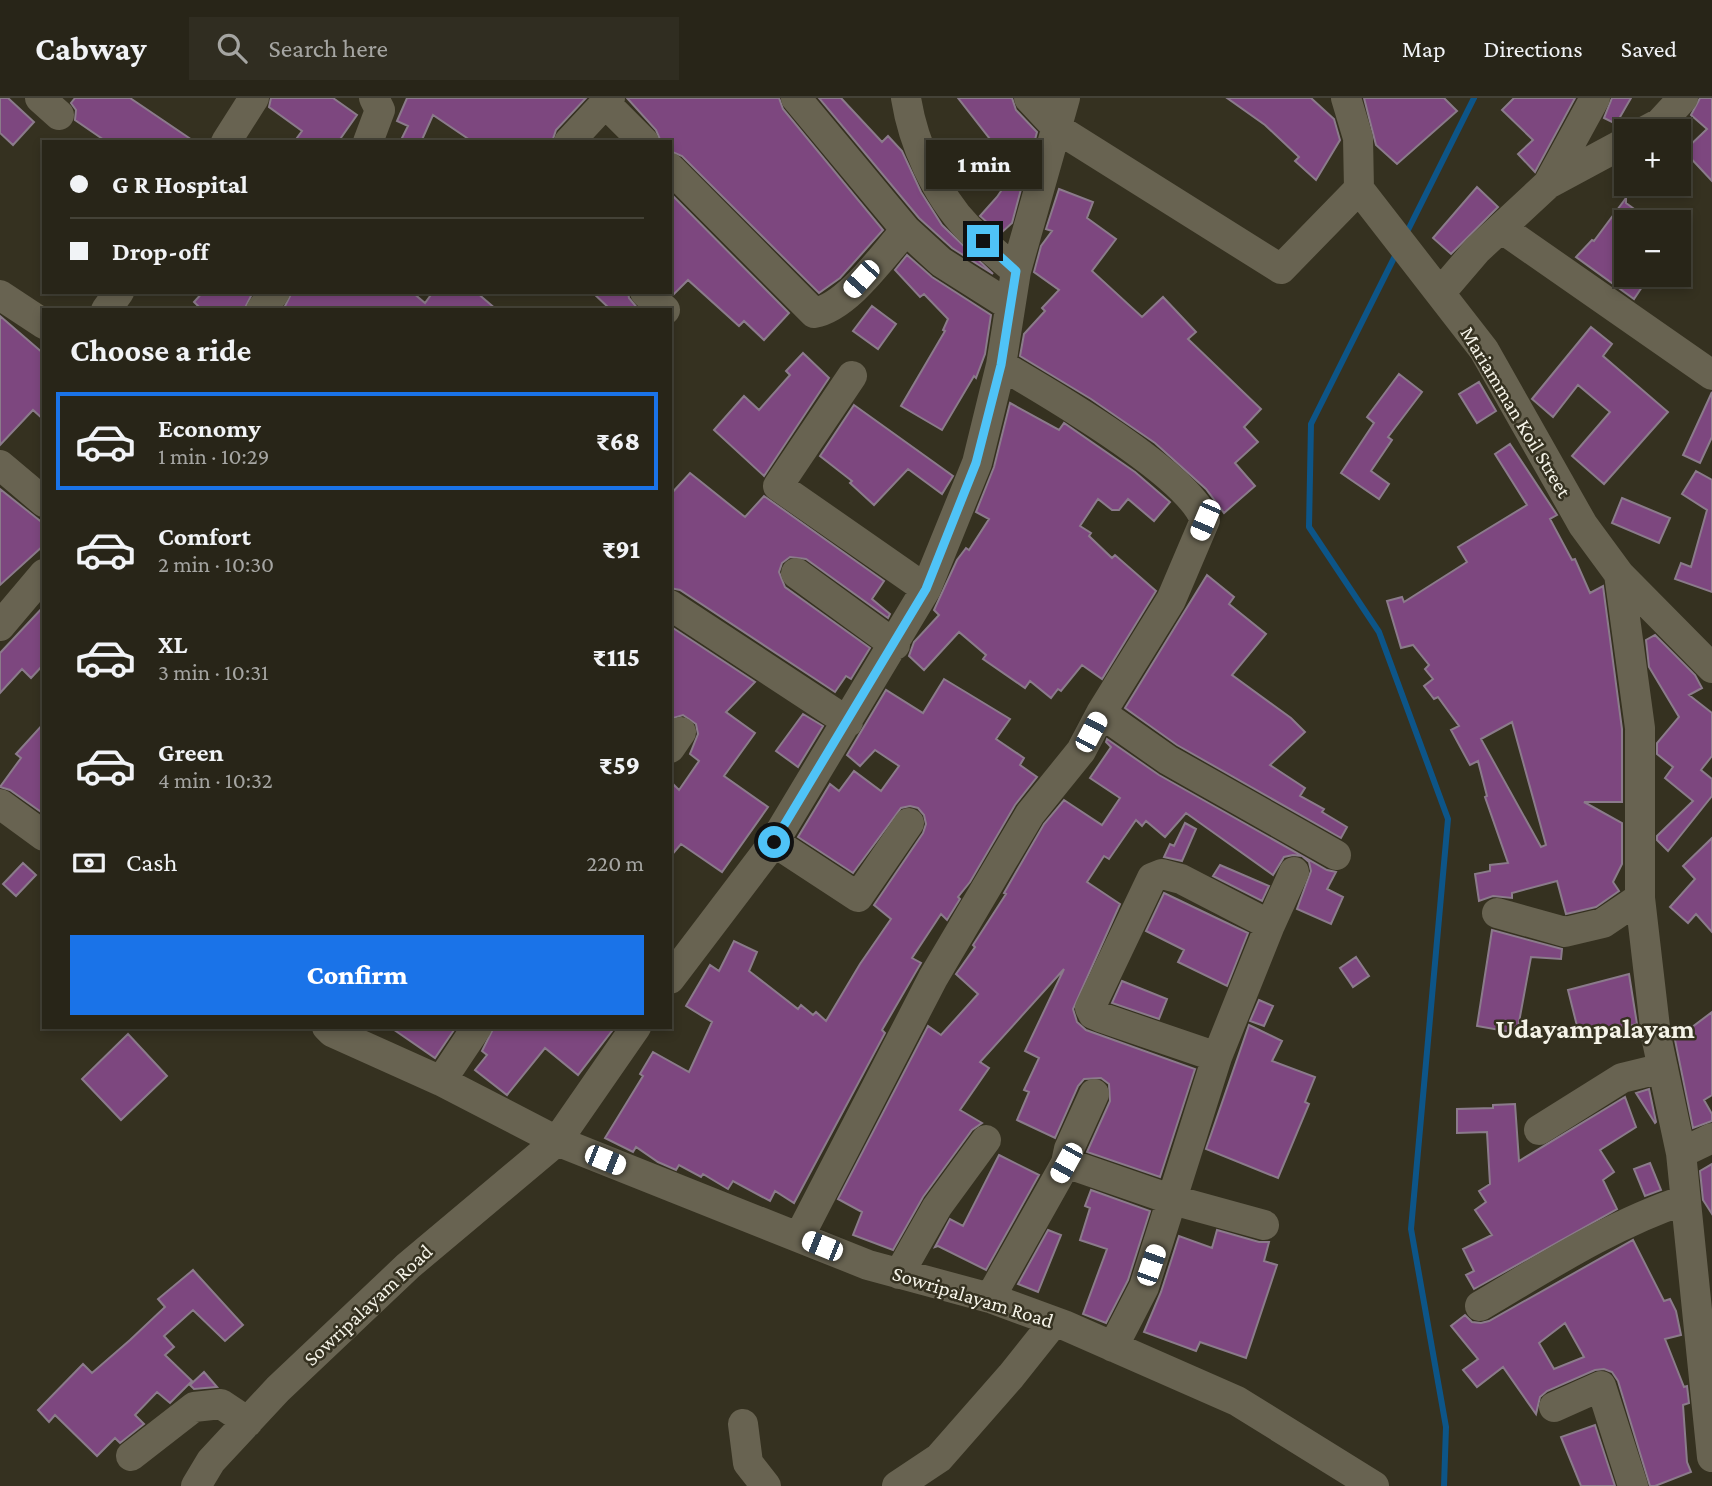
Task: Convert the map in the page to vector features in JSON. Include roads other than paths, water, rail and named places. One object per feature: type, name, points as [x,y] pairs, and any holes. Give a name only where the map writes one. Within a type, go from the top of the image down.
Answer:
[{"type":"street","points":[[227,140],[254,98]]},
{"type":"street","points":[[369,140],[380,110],[374,98]]},
{"type":"street","points":[[796,98],[906,230],[941,262],[1009,305]]},
{"type":"street","points":[[906,98],[911,127],[941,192],[967,226],[1016,271]]},
{"type":"street","points":[[1030,98],[1058,129],[1281,269],[1359,190],[1358,138],[1346,98]]},
{"type":"street","points":[[673,971],[774,842],[895,645],[926,589],[976,463],[1001,365],[1016,271],[1066,98]]},
{"type":"street","points":[[1548,184],[1595,98]]},
{"type":"street","points":[[1664,119],[1683,98]]},
{"type":"street","points":[[571,140],[607,100],[642,140]]},
{"type":"street","points":[[1441,292],[1501,228],[1548,184],[1614,148]]},
{"type":"street","points":[[672,170],[814,313],[825,311],[846,296],[906,230]]},
{"type":"street","name":"Mariamman Koil Street","points":[[1359,190],[1416,259],[1484,349],[1583,526],[1619,574],[1712,668]]},
{"type":"street","points":[[1501,228],[1712,375]]},
{"type":"street","points":[[263,308],[273,294]]},
{"type":"street","points":[[647,294],[663,308]]},
{"type":"street","points":[[0,295],[42,323]]},
{"type":"street","points":[[799,1237],[933,978],[1030,814],[1081,751],[1101,713],[1171,600],[1205,520],[1200,506],[1143,456],[1001,365]]},
{"type":"street","points":[[852,376],[778,486],[926,589]]},
{"type":"street","points":[[0,465],[42,500]]},
{"type":"street","points":[[796,573],[895,645]]},
{"type":"street","points":[[1619,574],[1640,728],[1640,898],[1656,1036],[1681,1153],[1712,1457]]},
{"type":"street","points":[[0,626],[42,576]]},
{"type":"street","points":[[672,606],[848,722]]},
{"type":"street","points":[[1101,713],[1168,760],[1336,855]]},
{"type":"street","points":[[0,804],[42,835]]},
{"type":"street","points":[[774,842],[858,897],[909,823]]},
{"type":"street","points":[[1113,1347],[1144,1287],[1217,1057],[1294,872]]},
{"type":"street","points":[[1217,1057],[1100,1017],[1093,1014],[1090,1008],[1152,878],[1163,874],[1181,879],[1270,925]]},
{"type":"street","points":[[1497,914],[1565,932],[1603,923],[1640,898]]},
{"type":"street","name":"Sowripalayam Road","points":[[331,1029],[556,1140],[868,1265],[990,1298],[1054,1322],[1237,1401],[1374,1486]]},
{"type":"street","points":[[441,1081],[476,1029]]},
{"type":"street","points":[[556,1140],[635,1029]]},
{"type":"street","points":[[1539,1130],[1622,1078],[1663,1068]]},
{"type":"street","points":[[990,1298],[1066,1163],[1069,1149],[1094,1094]]},
{"type":"street","points":[[1681,1153],[1712,1139]]},
{"type":"street","name":"Sowripalayam Road","points":[[196,1486],[211,1461],[278,1390],[408,1266],[556,1140]]},
{"type":"street","points":[[900,1273],[937,1207],[986,1140]]},
{"type":"street","points":[[1066,1163],[1173,1200],[1264,1225]]},
{"type":"street","points":[[1480,1306],[1575,1250],[1662,1207],[1685,1200]]},
{"type":"street","points":[[897,1486],[939,1458],[1012,1377],[1054,1322]]},
{"type":"street","points":[[1554,1407],[1601,1386],[1633,1486]]},
{"type":"street","points":[[131,1456],[194,1407],[221,1404],[248,1422]]},
{"type":"street","points":[[743,1424],[748,1463],[765,1486]]},
{"type":"waterway","points":[[1405,236],[1474,98]]},
{"type":"waterway","points":[[1397,252],[1311,424],[1309,527],[1379,632],[1448,819],[1411,1229],[1446,1427],[1444,1486]]},
{"type":"district","name":"Udayampalayam","points":[[1595,1028]]}]
